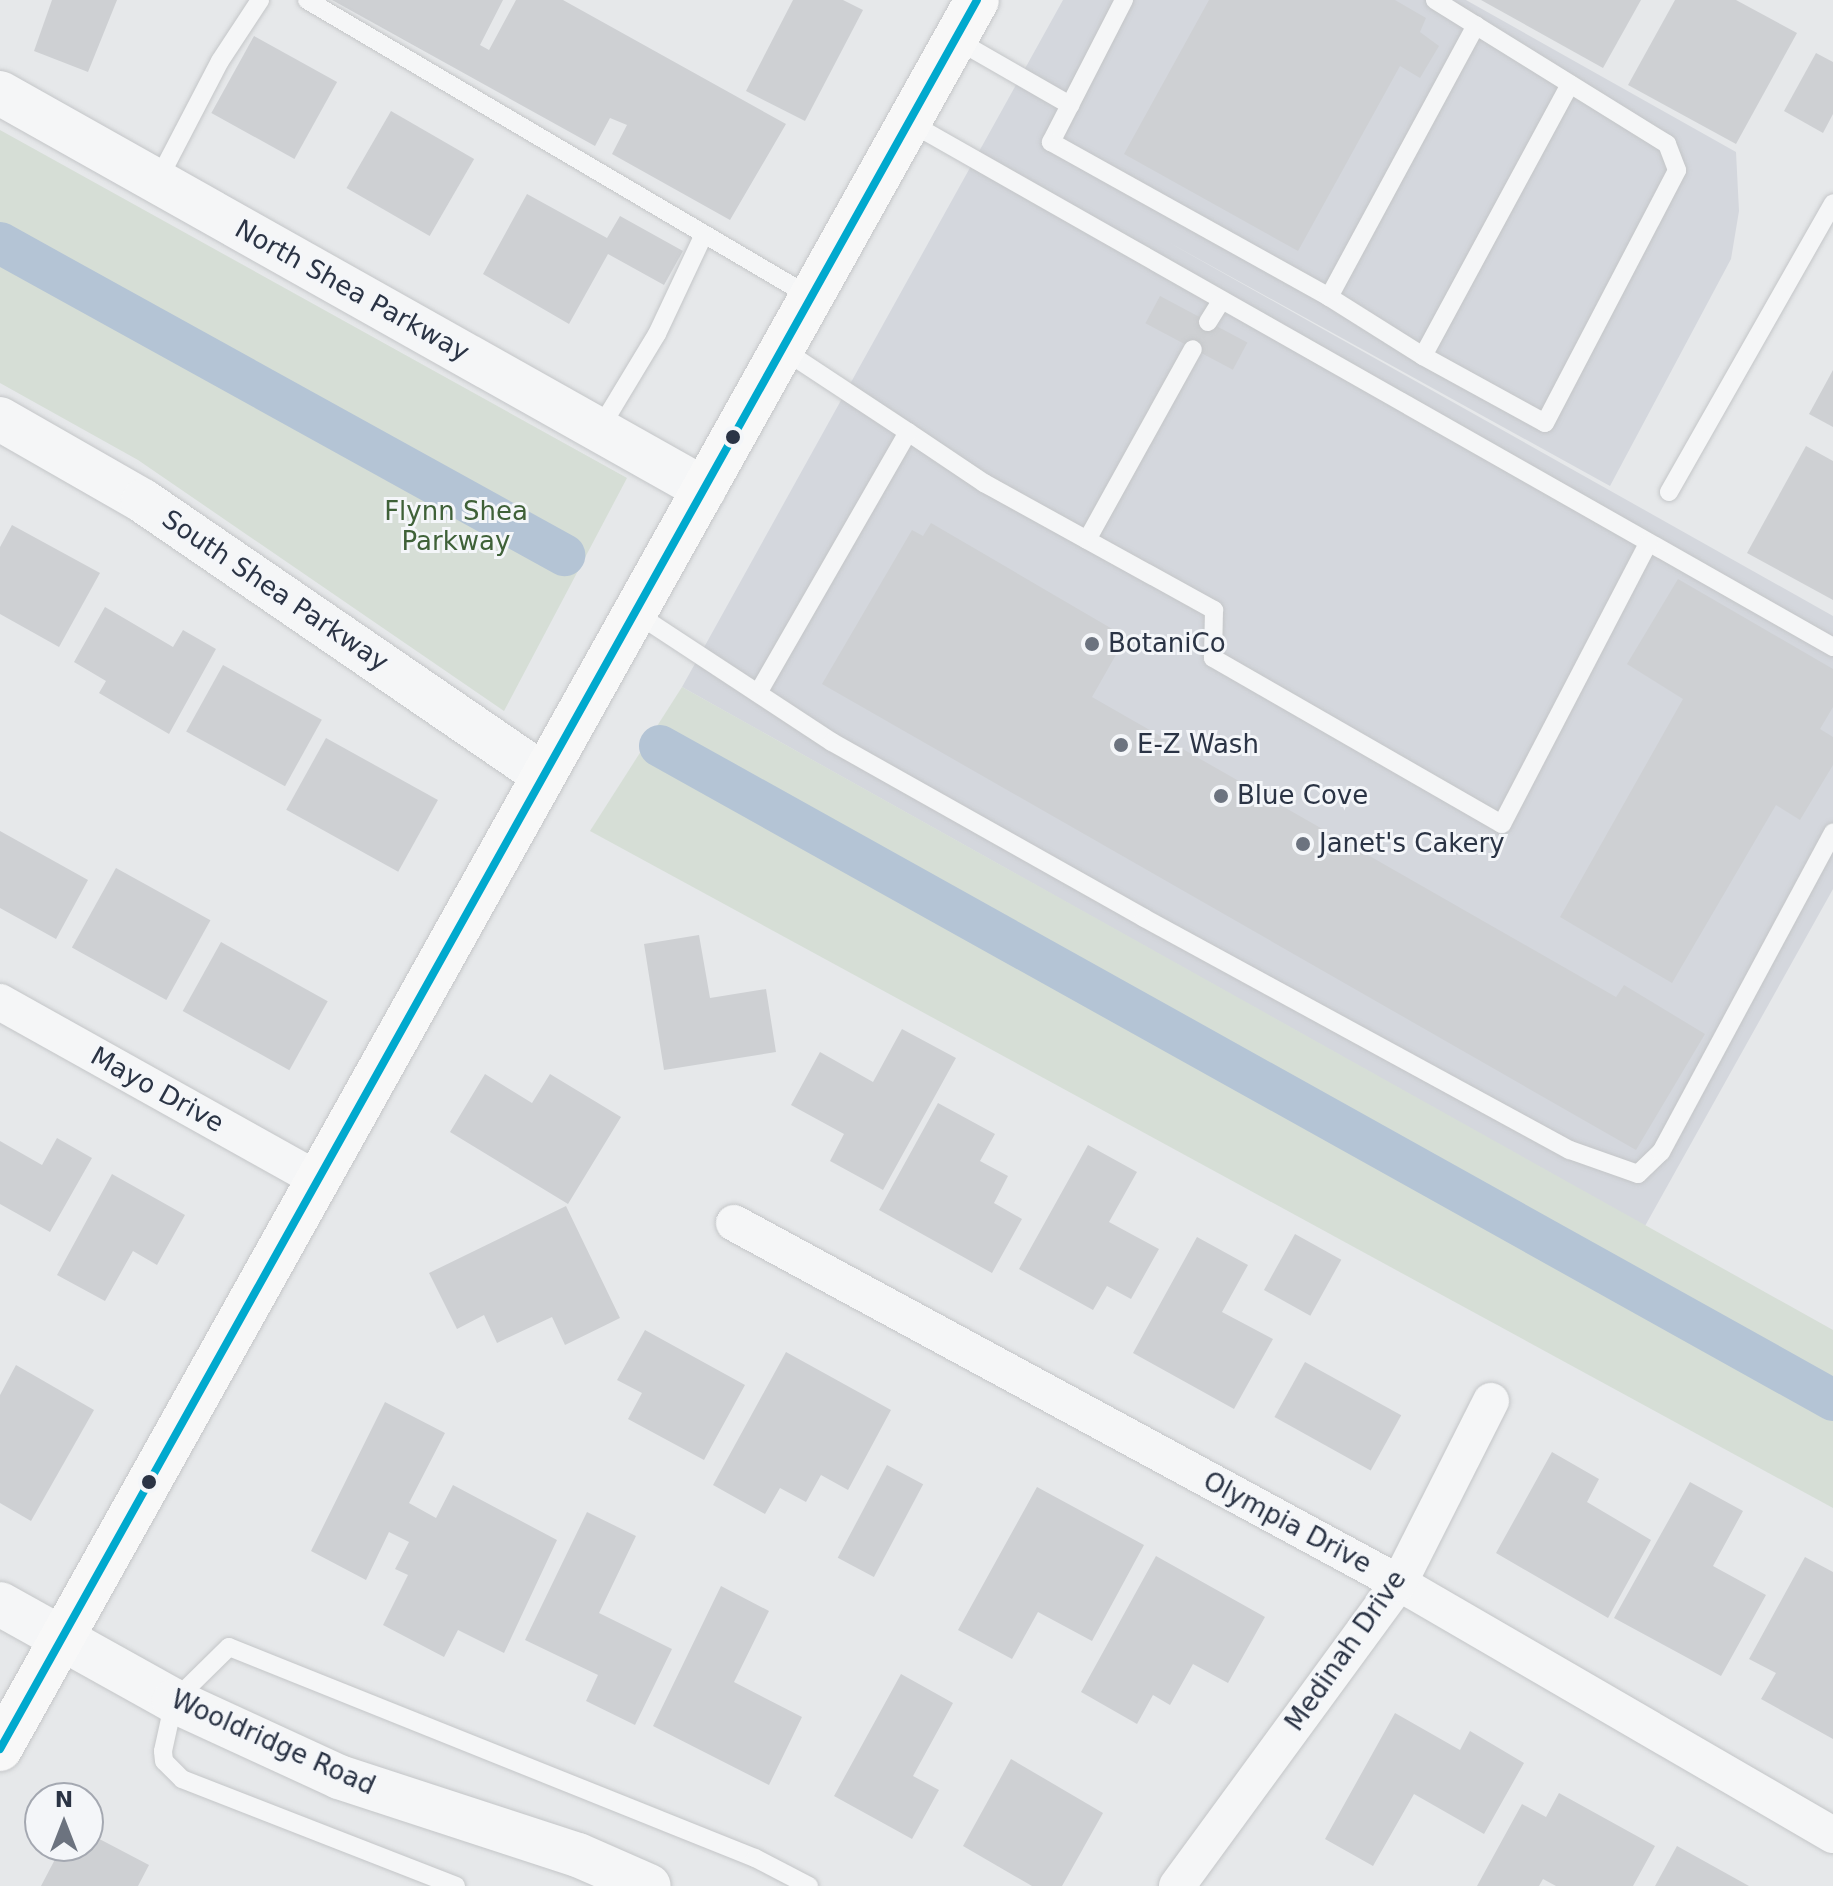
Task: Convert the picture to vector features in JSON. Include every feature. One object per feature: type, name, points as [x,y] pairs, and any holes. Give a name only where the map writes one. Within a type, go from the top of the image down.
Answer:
[{"type":"main road","points":[[0,1749],[315,1178],[637,614],[977,0]]},
{"type":"street","name":"North Shea Parkway","points":[[0,93],[704,489]]},
{"type":"street","name":"South Shea Parkway","points":[[0,419],[143,501],[543,775]]},
{"type":"street","name":"Mayo Drive","points":[[0,1002],[315,1178]]},
{"type":"street","name":"Olympia Drive","points":[[734,1223],[1399,1583],[1833,1835]]},
{"type":"street","name":"Medinah Drive","points":[[1177,1886],[1399,1583],[1491,1401]]},
{"type":"street","name":"Wooldridge Road","points":[[0,1604],[174,1701],[339,1777],[578,1855],[649,1886]]},
{"type":"lane","points":[[157,182],[220,61],[260,0]]},
{"type":"lane","points":[[307,0],[811,297]]},
{"type":"lane","points":[[1124,0],[1051,142],[1329,297],[1423,356],[1545,423],[1677,170],[1667,144],[1435,0]]},
{"type":"lane","points":[[1329,297],[1476,25]]},
{"type":"lane","points":[[955,39],[1070,105]]},
{"type":"lane","points":[[1423,356],[1570,84]]},
{"type":"lane","points":[[909,122],[1833,647]]},
{"type":"lane","points":[[1669,492],[1833,203]]},
{"type":"lane","points":[[599,430],[657,334],[704,234]]},
{"type":"lane","points":[[1208,322],[1221,301]]},
{"type":"lane","points":[[782,349],[984,483],[1214,610],[1213,658],[1502,824],[1648,543]]},
{"type":"lane","points":[[1087,540],[1193,349]]},
{"type":"lane","points":[[758,693],[908,432]]},
{"type":"lane","points":[[637,614],[832,742],[1172,933],[1570,1150],[1638,1174],[1661,1152],[1833,832]]},
{"type":"lane","points":[[456,1886],[182,1779],[164,1761],[163,1751],[174,1701],[229,1647],[755,1858],[809,1886]]},
{"type":"shaded area","points":[[1063,0],[1466,0],[1736,152],[1739,211],[1731,259],[1610,486],[1168,242],[1833,616],[1833,889],[1645,1226],[682,687]]},
{"type":"green space","name":"Flynn Shea Parkway","points":[[0,130],[627,478],[504,711],[138,460],[0,383]]},
{"type":"green space","points":[[682,687],[1833,1330],[1833,1508],[590,831]]},
{"type":"building","points":[[52,0],[117,0],[88,72],[34,51]]},
{"type":"building","points":[[332,0],[503,0],[480,45],[489,50],[516,0],[563,0],[786,124],[730,220],[612,154],[627,125],[610,118],[595,146]]},
{"type":"building","points":[[793,0],[843,0],[863,10],[805,121],[746,91]]},
{"type":"building","points":[[1209,0],[1395,0],[1426,18],[1420,32],[1439,46],[1420,78],[1400,66],[1298,251],[1124,154]]},
{"type":"building","points":[[1481,0],[1641,0],[1603,68]]},
{"type":"building","points":[[1675,0],[1736,0],[1797,33],[1736,144],[1628,85]]},
{"type":"building","points":[[254,36],[337,82],[294,159],[211,113]]},
{"type":"building","points":[[1816,53],[1833,62],[1833,114],[1823,133],[1784,111]]},
{"type":"building","points":[[391,111],[474,159],[430,236],[346,188]]},
{"type":"building","points":[[527,194],[607,238],[620,216],[683,251],[664,285],[608,254],[569,324],[483,274]]},
{"type":"building","points":[[1160,296],[1247,342],[1233,370],[1145,323]]},
{"type":"building","points":[[1833,370],[1833,427],[1809,414]]},
{"type":"building","points":[[1806,446],[1833,461],[1833,600],[1747,553]]},
{"type":"building","points":[[931,523],[1126,637],[1092,697],[1616,997],[1624,985],[1705,1034],[1636,1150],[822,684],[912,530],[923,536]]},
{"type":"building","points":[[12,525],[100,573],[59,647],[0,614],[0,547]]},
{"type":"building","points":[[1678,579],[1833,669],[1833,707],[1820,729],[1833,737],[1833,765],[1800,820],[1776,805],[1672,983],[1560,917],[1683,699],[1627,664]]},
{"type":"building","points":[[105,607],[173,647],[183,630],[216,649],[169,734],[99,693],[106,681],[74,662]]},
{"type":"building","points":[[223,665],[322,720],[285,786],[186,731]]},
{"type":"building","points":[[326,738],[438,800],[398,872],[286,810]]},
{"type":"building","points":[[0,831],[88,880],[56,939],[0,908]]},
{"type":"building","points":[[116,868],[210,920],[166,1000],[72,948]]},
{"type":"building","points":[[699,935],[710,998],[766,989],[776,1052],[664,1070],[644,944]]},
{"type":"building","points":[[221,942],[328,1001],[289,1070],[183,1011]]},
{"type":"building","points":[[902,1029],[956,1058],[883,1190],[830,1161],[844,1134],[791,1105],[820,1052],[873,1082]]},
{"type":"building","points":[[485,1074],[532,1103],[550,1074],[621,1117],[568,1204],[450,1132]]},
{"type":"building","points":[[938,1103],[995,1134],[980,1161],[1008,1176],[994,1203],[1022,1219],[992,1273],[879,1210]]},
{"type":"building","points":[[57,1138],[92,1158],[50,1232],[0,1204],[0,1141],[42,1165]]},
{"type":"building","points":[[1088,1145],[1137,1172],[1109,1222],[1159,1249],[1131,1299],[1107,1286],[1093,1310],[1019,1269]]},
{"type":"building","points":[[112,1174],[185,1215],[157,1265],[133,1251],[105,1301],[57,1275]]},
{"type":"building","points":[[566,1206],[620,1318],[565,1345],[552,1317],[497,1343],[484,1315],[457,1329],[429,1273]]},
{"type":"building","points":[[1295,1234],[1341,1260],[1310,1316],[1264,1290]]},
{"type":"building","points":[[1197,1237],[1248,1265],[1222,1312],[1273,1339],[1234,1409],[1133,1353]]},
{"type":"building","points":[[645,1330],[745,1385],[704,1460],[628,1419],[642,1393],[617,1380]]},
{"type":"building","points":[[786,1352],[891,1410],[848,1490],[821,1475],[806,1502],[780,1488],[765,1514],[713,1485]]},
{"type":"building","points":[[1305,1362],[1401,1415],[1371,1470],[1274,1417]]},
{"type":"building","points":[[16,1365],[94,1410],[31,1521],[0,1503],[0,1395]]},
{"type":"building","points":[[385,1402],[445,1433],[409,1503],[436,1518],[453,1485],[557,1540],[504,1653],[458,1630],[444,1657],[383,1625],[408,1575],[395,1569],[409,1542],[389,1532],[366,1580],[311,1551]]},
{"type":"building","points":[[1552,1452],[1599,1479],[1587,1502],[1651,1540],[1608,1618],[1496,1553]]},
{"type":"building","points":[[887,1465],[923,1484],[874,1577],[838,1558]]},
{"type":"building","points":[[1690,1482],[1743,1511],[1713,1566],[1766,1595],[1721,1676],[1614,1618]]},
{"type":"building","points":[[1037,1487],[1144,1545],[1092,1641],[1038,1612],[1012,1659],[958,1630]]},
{"type":"building","points":[[587,1512],[636,1536],[599,1613],[672,1649],[635,1725],[586,1701],[598,1675],[525,1640]]},
{"type":"building","points":[[1156,1556],[1265,1617],[1228,1683],[1193,1664],[1170,1705],[1153,1695],[1137,1724],[1081,1692]]},
{"type":"building","points":[[1805,1557],[1833,1572],[1833,1739],[1761,1699],[1776,1673],[1749,1659]]},
{"type":"building","points":[[721,1586],[769,1611],[734,1682],[802,1717],[769,1785],[653,1726]]},
{"type":"building","points":[[901,1674],[953,1703],[913,1776],[939,1790],[912,1839],[834,1796]]},
{"type":"building","points":[[1395,1713],[1460,1750],[1470,1731],[1524,1763],[1484,1834],[1414,1794],[1373,1866],[1325,1839]]},
{"type":"building","points":[[1011,1759],[1103,1813],[1062,1886],[1032,1886],[963,1846]]},
{"type":"building","points":[[1559,1793],[1655,1846],[1633,1886],[1556,1886],[1543,1879],[1539,1886],[1477,1886],[1522,1804],[1546,1817]]},
{"type":"building","points":[[104,1841],[149,1865],[138,1886],[41,1886],[54,1862],[104,1862]]},
{"type":"building","points":[[1677,1846],[1749,1886],[1655,1886]]},
{"type":"waterway","points":[[0,243],[564,555]]},
{"type":"waterway","points":[[660,746],[1833,1400]]},
{"type":"transit line","points":[[0,1749],[977,0]]},
{"type":"place","name":"BotaniCo","points":[[1092,644]]},
{"type":"place","name":"E-Z Wash","points":[[1121,745]]},
{"type":"place","name":"Blue Cove","points":[[1221,796]]},
{"type":"place","name":"Janet's Cakery","points":[[1303,844]]}]
